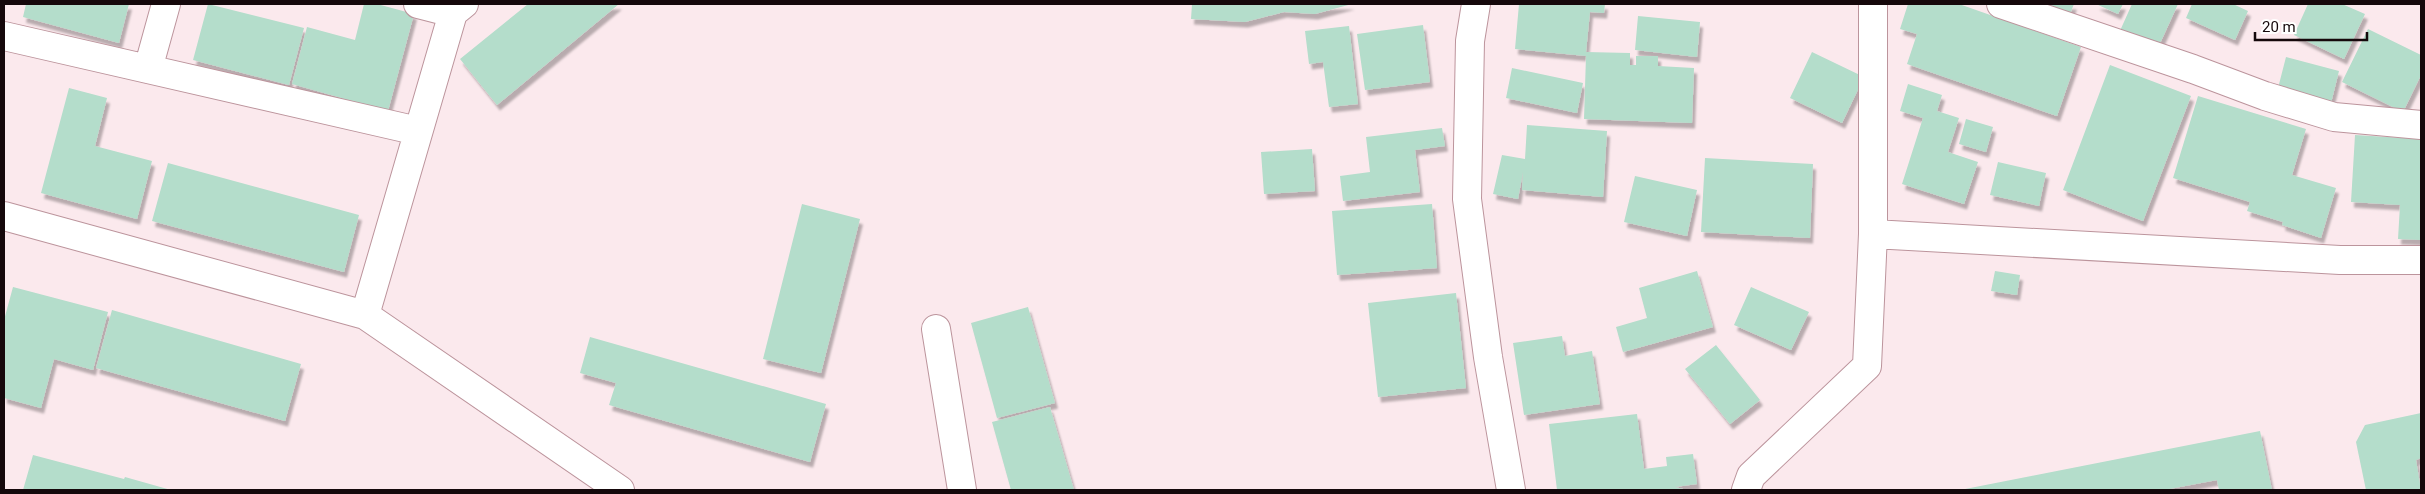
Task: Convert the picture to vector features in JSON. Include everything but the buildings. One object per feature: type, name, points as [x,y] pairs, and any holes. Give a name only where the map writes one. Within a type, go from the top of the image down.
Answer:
[{"type":"street","points":[[148,69],[166,4]]},
{"type":"street","points":[[365,315],[418,131],[458,8],[418,4]]},
{"type":"street","points":[[1476,4],[1470,41],[1467,199],[1488,358],[1511,490]]},
{"type":"street","points":[[1746,490],[1751,476],[1867,366],[1874,234],[1874,4]]},
{"type":"street","points":[[2001,4],[2193,68],[2266,96],[2334,117],[2421,126]]},
{"type":"street","points":[[4,36],[418,131]]},
{"type":"street","points":[[4,216],[365,315],[620,490]]},
{"type":"street","points":[[1874,234],[2340,260],[2421,260]]},
{"type":"street","points":[[936,329],[962,490]]}]
